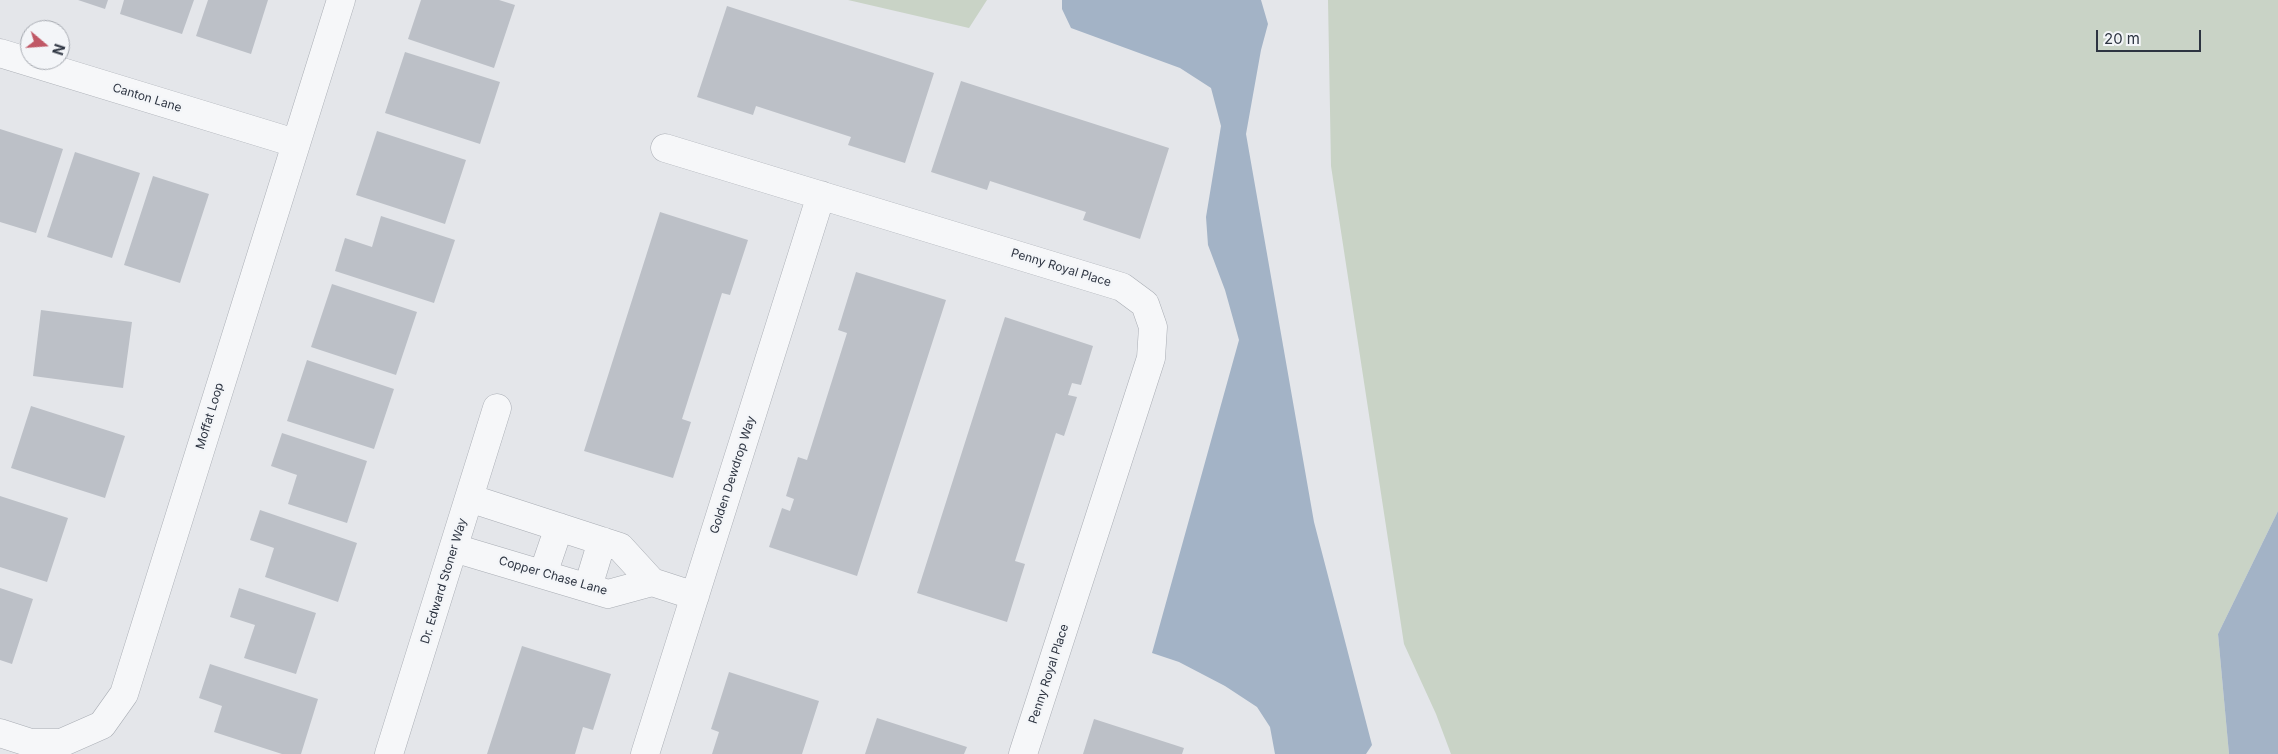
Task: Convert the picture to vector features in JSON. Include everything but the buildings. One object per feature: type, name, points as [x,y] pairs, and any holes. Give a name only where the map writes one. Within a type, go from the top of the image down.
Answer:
[{"type":"street","name":"Moffat Loop","points":[[0,733],[31,743],[61,743],[102,725],[124,694],[341,0]]},
{"type":"street","name":"Canton Lane","points":[[0,53],[295,143]]},
{"type":"street","name":"Penny Royal Place","points":[[665,148],[1122,287],[1145,304],[1154,327],[1151,358],[1023,754]]},
{"type":"street","name":"Golden Dewdrop Way","points":[[645,754],[821,196]]},
{"type":"street","name":"Dr. Edward Stoner Way","points":[[390,754],[498,408]]},
{"type":"street","points":[[470,498],[620,547],[652,582],[695,596]]},
{"type":"street","points":[[544,574],[559,527]]},
{"type":"street","points":[[588,587],[602,541]]},
{"type":"street","name":"Copper Chase Lane","points":[[454,548],[608,594],[652,582]]},
{"type":"shaded area","points":[[848,0],[987,0],[969,28]]},
{"type":"shaded area","points":[[1328,0],[2278,0],[2278,511],[2218,634],[2229,754],[1451,754],[1436,714],[1404,644],[1331,166]]},
{"type":"water","points":[[1062,0],[1261,0],[1268,24],[1261,50],[1246,134],[1314,522],[1372,745],[1366,754],[1275,754],[1270,727],[1257,707],[1225,686],[1179,662],[1152,653],[1239,340],[1225,290],[1208,245],[1206,217],[1221,126],[1211,88],[1180,68],[1071,28],[1062,9]]},
{"type":"water","points":[[2278,511],[2278,754],[2229,754],[2218,634]]}]
